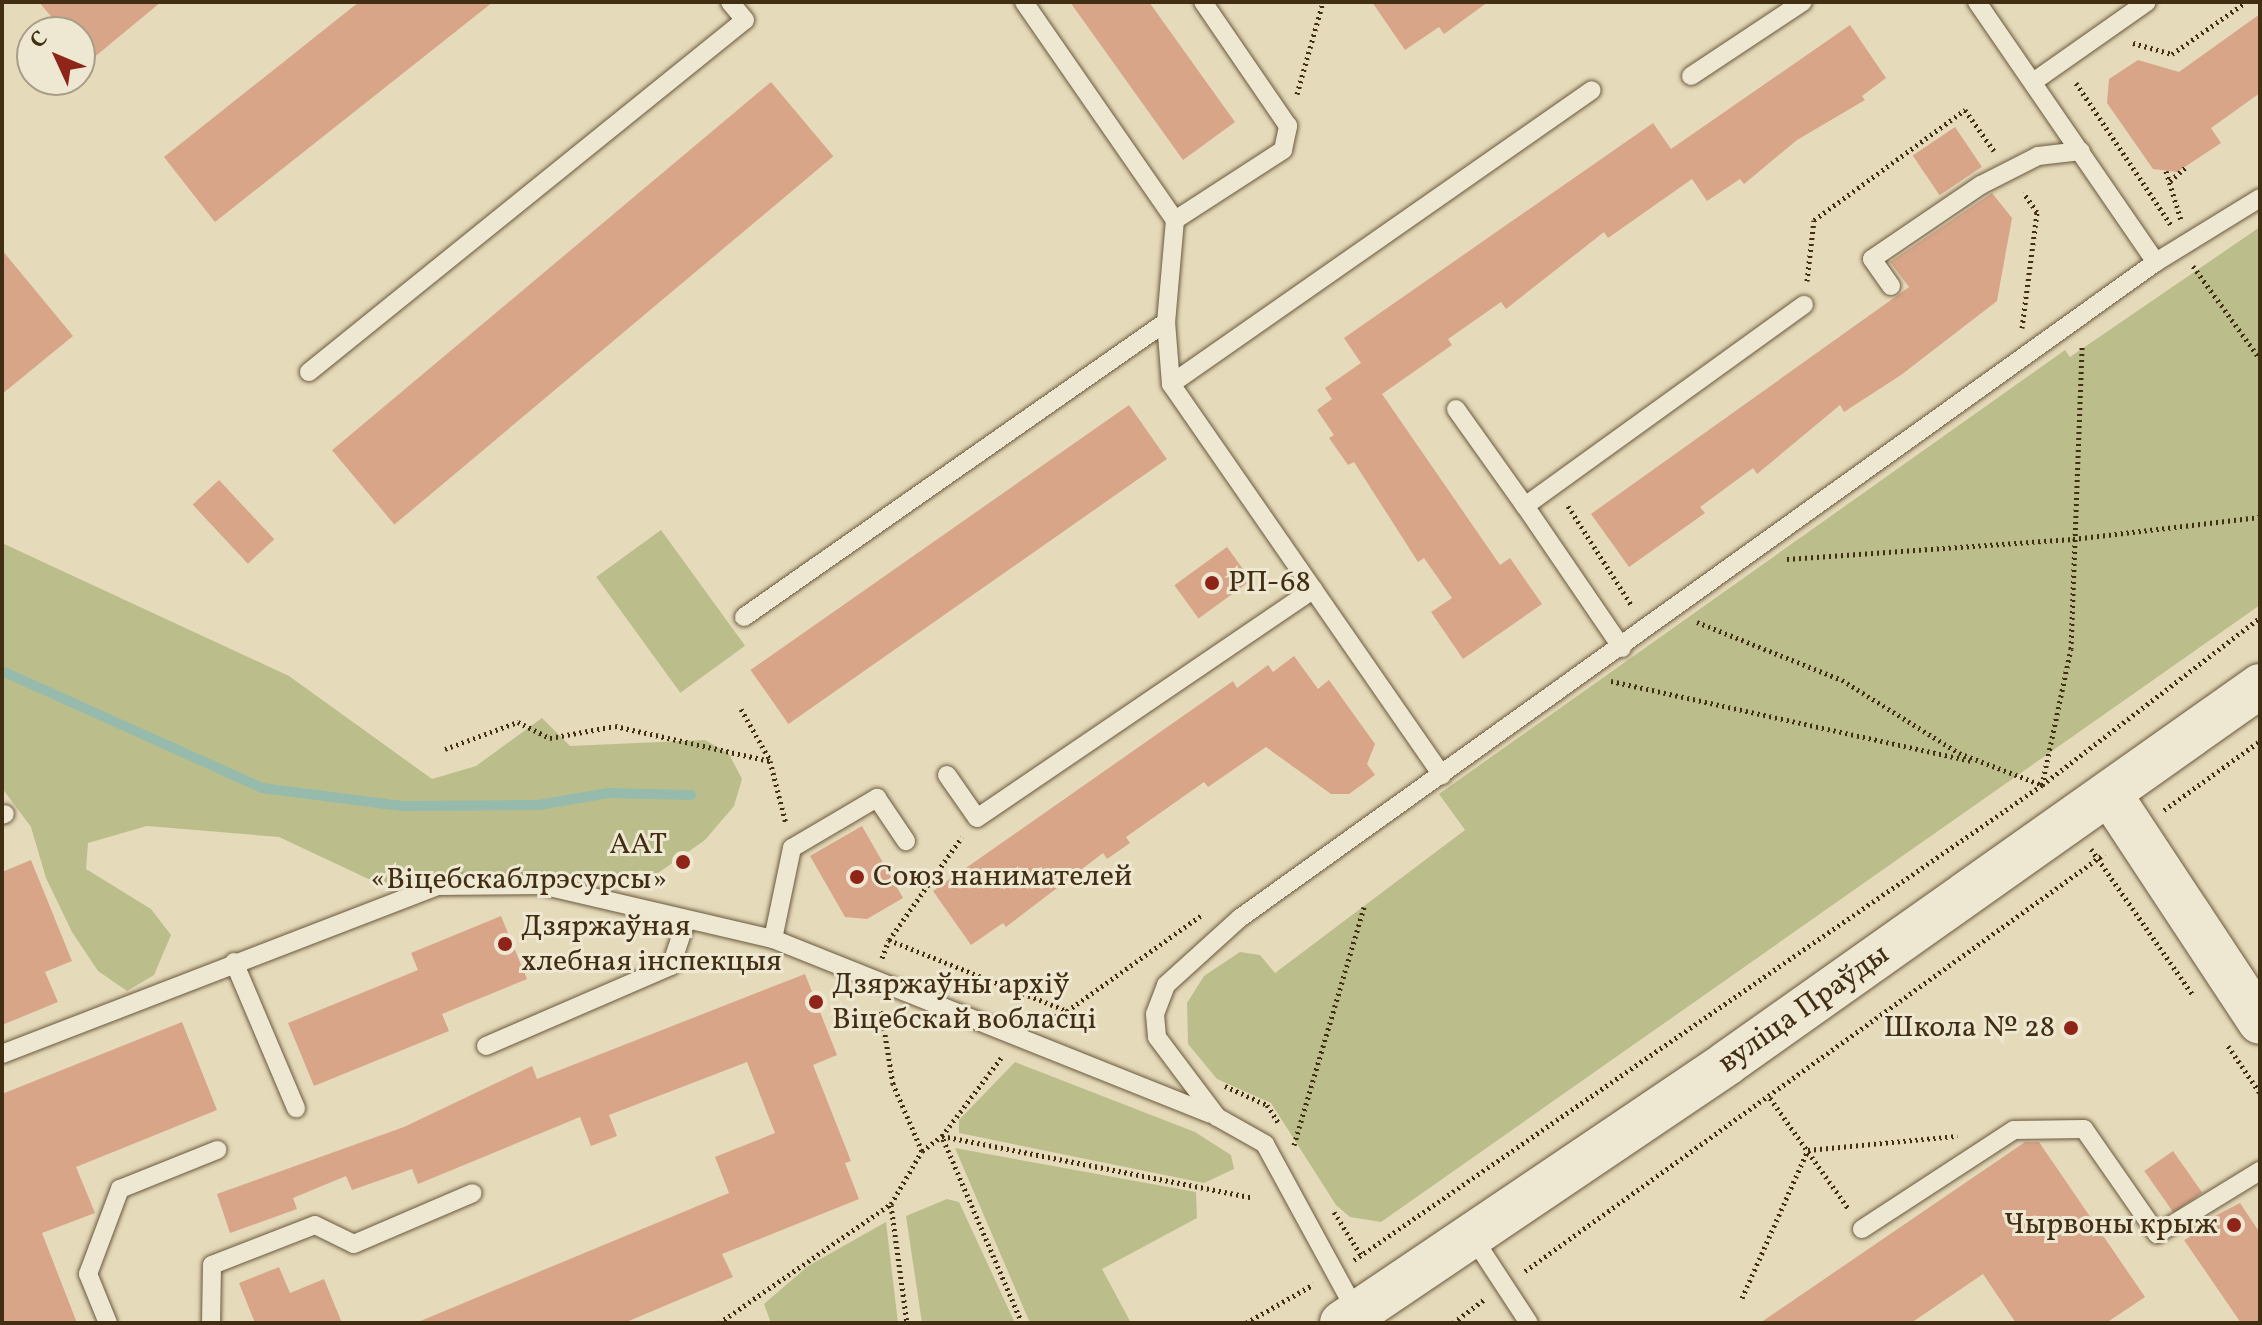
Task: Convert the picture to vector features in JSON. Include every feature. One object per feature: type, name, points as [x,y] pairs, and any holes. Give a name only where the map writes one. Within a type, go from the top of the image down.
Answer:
[{"type":"main road","name":"вуліца Праўды","points":[[1350,1318],[2258,690]]},
{"type":"main road","points":[[2109,793],[2135,834],[2242,1031]]},
{"type":"lane","points":[[309,372],[745,20],[730,2]]},
{"type":"lane","points":[[1024,2],[1175,220],[1166,322],[1171,384],[1442,775]]},
{"type":"lane","points":[[1175,220],[1283,150],[1288,126],[1203,2]]},
{"type":"lane","points":[[1691,76],[1803,2]]},
{"type":"lane","points":[[1977,2],[2156,262]]},
{"type":"lane","points":[[2033,82],[2147,2]]},
{"type":"lane","points":[[1171,384],[1592,90]]},
{"type":"lane","points":[[1891,286],[1872,259],[1981,185],[2038,156],[2081,151]]},
{"type":"lane","points":[[1217,1117],[1157,1037],[1155,1014],[1166,985],[1240,918],[1745,562],[2156,262],[2260,198]]},
{"type":"lane","points":[[1525,506],[1804,305]]},
{"type":"lane","points":[[744,617],[1166,322]]},
{"type":"lane","points":[[1456,409],[1622,648]]},
{"type":"lane","points":[[947,775],[977,818],[1314,589]]},
{"type":"lane","points":[[773,939],[792,848],[877,798],[906,841]]},
{"type":"lane","points":[[2,1054],[437,886],[541,885],[773,939],[1217,1117],[1265,1144],[1334,1272],[1350,1318]]},
{"type":"lane","points":[[486,1046],[671,966],[686,921]]},
{"type":"lane","points":[[234,962],[296,1108]]},
{"type":"lane","points":[[1862,1229],[2014,1130],[2084,1129],[2157,1234],[2260,1171]]},
{"type":"lane","points":[[108,1323],[88,1274],[120,1189],[217,1150]]},
{"type":"lane","points":[[211,1323],[212,1265],[315,1225],[354,1244],[473,1193]]},
{"type":"lane","points":[[1472,1236],[1529,1323]]},
{"type":"path","points":[[1288,126],[1323,2]]},
{"type":"path","points":[[2120,51],[2131,43],[2172,54],[2246,2]]},
{"type":"path","points":[[2085,76],[2073,85],[2171,225]]},
{"type":"path","points":[[2170,181],[2186,167]]},
{"type":"path","points":[[2166,171],[2181,218],[2180,248],[2260,359]]},
{"type":"path","points":[[2042,785],[2071,649],[2084,317]]},
{"type":"path","points":[[1745,562],[2073,539],[2260,517]]},
{"type":"path","points":[[1674,612],[1842,680],[1985,763]]},
{"type":"path","points":[[1246,1323],[1361,1255],[2042,785],[2260,618]]},
{"type":"path","points":[[1584,675],[1985,763],[2042,785]]},
{"type":"path","points":[[741,709],[770,761],[792,848]]},
{"type":"path","points":[[445,749],[518,722],[550,738],[615,726],[770,761]]},
{"type":"path","points":[[1518,1277],[1770,1098],[2260,741]]},
{"type":"path","points":[[889,940],[977,818]]},
{"type":"path","points":[[2098,858],[2197,1001]]},
{"type":"path","points":[[1293,1146],[1364,907]]},
{"type":"path","points":[[922,1151],[942,1136],[1017,1035],[1067,1011]]},
{"type":"path","points":[[2242,1031],[2260,1093]]},
{"type":"path","points":[[1215,1081],[1267,1105],[1301,1158]]},
{"type":"path","points":[[1770,1098],[1862,1229]]},
{"type":"path","points":[[1808,1150],[2014,1130]]},
{"type":"path","points":[[942,1136],[1251,1197]]},
{"type":"path","points":[[942,1136],[1022,1323]]},
{"type":"path","points":[[1742,1298],[1808,1150]]},
{"type":"path","points":[[891,1204],[907,1323]]},
{"type":"path","points":[[1331,1207],[1361,1255]]},
{"type":"path","points":[[1453,1323],[1495,1293]]},
{"type":"green space","points":[[2260,227],[2260,605],[1381,1222],[1350,1217],[1336,1205],[1271,1103],[1217,1079],[1188,1044],[1187,1003],[1204,976],[1240,952],[1260,955],[1275,973],[1465,830],[1439,794],[2065,350],[2070,357]]},
{"type":"green space","points":[[661,530],[745,646],[680,693],[596,577]]},
{"type":"green space","points":[[2,543],[289,676],[432,779],[476,766],[542,718],[570,746],[705,740],[729,754],[742,779],[734,806],[705,840],[651,878],[478,872],[377,883],[279,837],[147,826],[88,843],[86,869],[151,909],[171,935],[154,975],[127,991],[98,971],[72,932],[46,878],[31,827],[2,788]]},
{"type":"green space","points":[[1015,1062],[1195,1132],[1231,1155],[1234,1169],[1204,1183],[959,1133],[959,1120]]},
{"type":"green space","points":[[955,1148],[1196,1192],[1197,1218],[1102,1269],[1131,1323],[1030,1323]]},
{"type":"green space","points":[[947,1199],[959,1202],[1015,1323],[922,1323],[906,1216]]},
{"type":"green space","points":[[886,1222],[898,1323],[771,1323],[764,1304],[808,1266]]},
{"type":"building","points":[[39,2],[161,2],[96,56],[96,16],[51,16]]},
{"type":"building","points":[[359,2],[493,2],[215,222],[164,157]]},
{"type":"building","points":[[1070,2],[1149,2],[1235,122],[1183,160]]},
{"type":"building","points":[[1372,2],[1488,2],[1444,34],[1439,27],[1405,50]]},
{"type":"building","points":[[2260,14],[2260,93],[2211,128],[2221,143],[2177,172],[2153,169],[2107,103],[2109,79],[2138,60],[2179,72]]},
{"type":"building","points":[[1850,25],[1886,78],[1862,96],[1865,100],[1797,140],[1744,184],[1740,179],[1707,201],[1692,179],[1608,238],[1604,232],[1506,309],[1501,302],[1448,339],[1452,345],[1382,394],[1500,565],[1510,558],[1542,604],[1463,659],[1431,612],[1452,598],[1424,558],[1418,562],[1354,462],[1348,465],[1329,438],[1334,435],[1317,410],[1332,399],[1325,388],[1361,363],[1344,338],[1653,123],[1671,149]]},
{"type":"building","points":[[771,82],[833,156],[394,525],[332,450]]},
{"type":"building","points":[[1955,127],[1982,167],[1940,195],[1913,156]]},
{"type":"building","points":[[1992,193],[2012,218],[1997,301],[1901,375],[1844,412],[1840,405],[1757,474],[1753,468],[1700,507],[1705,513],[1629,567],[1591,514],[1909,287],[1890,262]]},
{"type":"building","points":[[2,250],[73,336],[2,394]]},
{"type":"building","points":[[1129,405],[1167,459],[788,724],[751,670]]},
{"type":"building","points":[[219,480],[274,539],[248,564],[193,505]]},
{"type":"building","name":"РП-68","points":[[1227,547],[1251,580],[1199,618],[1174,585]]},
{"type":"building","points":[[1294,656],[1318,689],[1329,680],[1375,744],[1367,764],[1375,775],[1349,794],[1331,794],[1266,747],[1208,787],[1204,782],[1126,837],[1130,843],[1107,859],[1103,853],[1006,927],[1003,923],[971,945],[933,891],[1233,681],[1237,688],[1268,665],[1273,672]]},
{"type":"building","name":"Союз нанимателей","points":[[862,826],[903,898],[867,919],[845,917],[810,856]]},
{"type":"building","points":[[31,860],[72,961],[45,972],[58,1002],[2,1025],[2,872]]},
{"type":"building","points":[[501,916],[527,979],[442,1014],[449,1031],[314,1086],[288,1023],[418,970],[411,953]]},
{"type":"building","points":[[805,974],[837,1055],[813,1065],[851,1161],[845,1163],[859,1199],[722,1254],[733,1277],[624,1323],[418,1322],[729,1193],[715,1157],[775,1133],[747,1062],[609,1115],[617,1136],[591,1146],[580,1117],[418,1184],[412,1169],[352,1190],[346,1176],[293,1198],[297,1209],[230,1233],[217,1194],[404,1127],[532,1066],[537,1079]]},
{"type":"building","points":[[182,1022],[217,1110],[76,1167],[95,1213],[42,1233],[77,1323],[2,1323],[2,1094]]},
{"type":"building","points":[[2025,1142],[2039,1142],[2145,1297],[2106,1323],[2016,1323],[1983,1274],[1911,1323],[1760,1323]]},
{"type":"building","points":[[2173,1151],[2202,1193],[2174,1213],[2144,1171]]},
{"type":"building","points":[[2240,1203],[2260,1233],[2260,1323],[2241,1323],[2184,1240],[2190,1237],[2186,1231]]},
{"type":"building","points":[[279,1267],[290,1293],[324,1279],[342,1323],[255,1323],[239,1283]]},
{"type":"waterway","points":[[2,671],[262,788],[402,806],[539,805],[608,793],[691,795]]},
{"type":"place","name":"РП-68","points":[[1212,583]]},
{"type":"place","name":"ААТ «Віцебскаблрэсурсы»","points":[[683,862]]},
{"type":"place","name":"Союз нанимателей","points":[[857,877]]},
{"type":"place","name":"Дзяржаўная хлебная інспекцыя","points":[[505,944]]},
{"type":"place","name":"Дзяржаўны архіў Віцебскай вобласці","points":[[816,1002]]},
{"type":"place","name":"Школа № 28","points":[[2071,1028]]},
{"type":"place","name":"Чырвоны крыж","points":[[2234,1225]]}]
